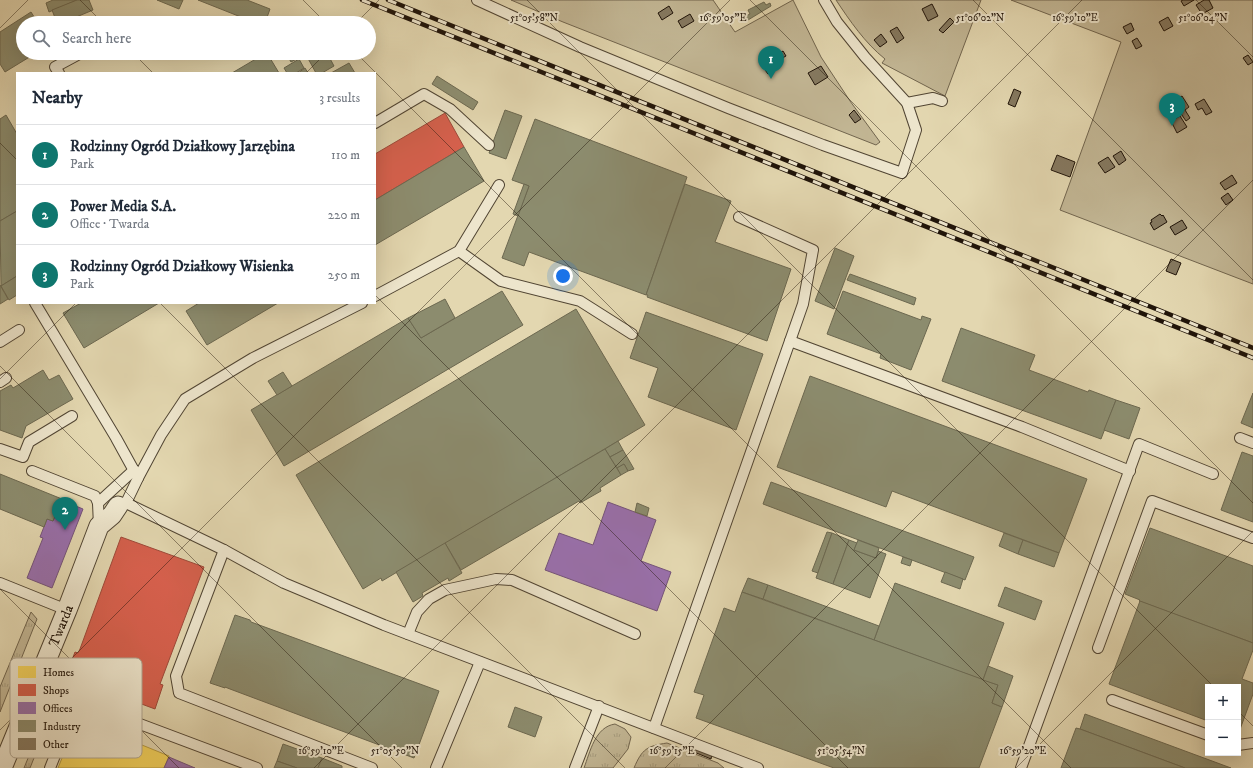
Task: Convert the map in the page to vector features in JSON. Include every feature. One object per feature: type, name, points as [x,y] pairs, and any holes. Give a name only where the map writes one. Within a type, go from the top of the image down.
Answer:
[{"type":"street","points":[[99,526],[122,505]]},
{"type":"street","name":"Twarda","points":[[47,658],[99,526]]},
{"type":"street","name":"Twarda","points":[[2,768],[10,748]]},
{"type":"lane","points":[[477,0],[580,47],[728,108],[823,145],[902,172],[916,130],[907,103],[865,57],[837,22],[824,0]]},
{"type":"lane","points":[[58,72],[55,67],[68,60]]},
{"type":"lane","points":[[376,122],[424,94],[450,109],[488,145]]},
{"type":"lane","points":[[907,103],[933,98],[942,102]]},
{"type":"lane","points":[[376,295],[459,251],[499,186]]},
{"type":"lane","points":[[654,728],[803,304],[813,250],[739,217]]},
{"type":"lane","points":[[459,251],[501,281],[580,301],[632,334]]},
{"type":"lane","points":[[36,304],[136,474]]},
{"type":"lane","points":[[360,304],[253,358],[185,399],[136,474],[122,505],[224,550],[284,583],[384,625],[599,706],[654,728],[735,764],[758,768]]},
{"type":"lane","points":[[0,342],[19,330]]},
{"type":"lane","points":[[790,341],[1022,427],[1130,470]]},
{"type":"lane","points":[[0,449],[23,457],[29,442],[72,416]]},
{"type":"lane","points":[[1240,438],[1253,443]]},
{"type":"lane","points":[[1021,768],[1139,444],[1213,474]]},
{"type":"lane","points":[[32,471],[95,496],[98,503],[99,526]]},
{"type":"lane","points":[[98,503],[136,474]]},
{"type":"lane","points":[[1098,648],[1152,501],[1253,538]]},
{"type":"lane","points":[[224,550],[176,676],[179,693],[372,768]]},
{"type":"lane","points":[[408,634],[418,612],[428,599],[445,590],[496,579],[512,580],[635,634]]},
{"type":"lane","points":[[0,583],[67,610]]},
{"type":"lane","points":[[436,768],[480,662]]},
{"type":"lane","points":[[1112,700],[1205,734]]},
{"type":"lane","points":[[576,768],[599,706]]},
{"type":"lane","points":[[142,725],[257,768]]},
{"type":"lane","points":[[1241,745],[1253,743]]},
{"type":"lane","points":[[50,768],[54,758]]},
{"type":"green space","points":[[511,0],[713,0],[735,32],[793,0],[821,57],[850,101],[880,142],[876,145],[563,22]]},
{"type":"green space","points":[[836,0],[981,0],[945,96],[882,63],[885,59],[864,39]]},
{"type":"green space","points":[[1011,0],[1253,0],[1253,284],[1060,210],[1121,42]]},
{"type":"green space","points":[[31,612],[37,619],[21,658],[12,658]]},
{"type":"green space","points":[[10,663],[10,687],[0,712],[0,687]]},
{"type":"green space","points":[[615,724],[625,729],[631,737],[628,749],[613,768],[584,768],[591,748],[598,735],[608,726]]},
{"type":"green space","points":[[667,743],[718,763],[724,768],[634,768],[640,756],[646,750],[650,747]]},
{"type":"green space","points":[[28,758],[34,758],[30,768],[24,768]]},
{"type":"building: Homes","points":[[142,745],[169,756],[164,768],[58,768],[62,758],[142,758]]},
{"type":"building: Shops","points":[[445,113],[464,147],[376,199],[376,153]]},
{"type":"building: Shops","points":[[121,537],[204,567],[160,684],[163,685],[155,709],[142,704],[142,658],[73,658],[75,652],[78,653]]},
{"type":"building: Offices","points":[[61,500],[83,509],[52,588],[27,578],[43,538],[40,537],[47,519],[53,521]]},
{"type":"building: Offices","points":[[608,502],[656,520],[641,561],[671,572],[657,611],[545,570],[559,533],[593,545]]},
{"type":"building: Offices","points":[[169,757],[176,760],[195,768],[164,768]]},
{"type":"building: Industry","points":[[53,0],[77,0],[49,12],[46,3]]},
{"type":"building: Industry","points":[[77,0],[89,0],[93,10],[79,16],[54,16],[52,10]]},
{"type":"building: Industry","points":[[157,0],[183,0],[179,9]]},
{"type":"building: Industry","points":[[198,0],[247,0],[270,9],[268,16],[238,16]]},
{"type":"building: Industry","points":[[764,2],[766,5],[770,3],[771,6],[748,20],[746,16],[750,14],[748,10]]},
{"type":"building: Industry","points":[[31,12],[34,16],[25,16]]},
{"type":"building: Industry","points":[[16,22],[16,60],[25,60],[5,72],[0,64],[0,32]]},
{"type":"building: Industry","points":[[254,60],[271,60],[278,72],[234,72]]},
{"type":"building: Industry","points":[[300,60],[304,68],[298,72],[286,72],[284,68]]},
{"type":"building: Industry","points":[[309,60],[331,60],[334,66],[324,72],[315,72]]},
{"type":"building: Industry","points":[[349,63],[354,72],[333,72]]},
{"type":"building: Industry","points":[[305,68],[307,72],[299,72]]},
{"type":"building: Industry","points":[[437,76],[478,102],[473,110],[432,84]]},
{"type":"building: Industry","points":[[505,110],[522,116],[506,159],[489,153]]},
{"type":"building: Industry","points":[[6,115],[16,132],[16,212],[0,221],[0,119]]},
{"type":"building: Industry","points":[[535,119],[687,177],[646,295],[529,252],[524,266],[502,258],[529,186],[512,180]]},
{"type":"building: Industry","points":[[464,147],[484,181],[376,244],[376,199]]},
{"type":"building: Industry","points":[[524,184],[529,186],[518,216],[513,214]]},
{"type":"building: Industry","points":[[685,184],[731,201],[715,242],[791,269],[767,341],[647,297],[648,295],[646,295]]},
{"type":"building: Industry","points":[[16,212],[16,277],[1,286],[0,221]]},
{"type":"building: Industry","points":[[835,248],[854,256],[834,309],[815,301]]},
{"type":"building: Industry","points":[[850,274],[916,298],[914,305],[847,280]]},
{"type":"building: Industry","points":[[16,277],[16,296],[9,300],[1,286]]},
{"type":"building: Industry","points":[[0,285],[8,299],[0,304]]},
{"type":"building: Industry","points":[[502,291],[523,325],[284,466],[251,410],[408,318],[421,338]]},
{"type":"building: Industry","points":[[843,291],[921,320],[922,316],[931,319],[911,370],[880,358],[881,354],[827,334]]},
{"type":"building: Industry","points":[[445,299],[455,318],[421,338],[408,318]]},
{"type":"building: Industry","points":[[79,304],[157,304],[84,348],[63,313]]},
{"type":"building: Industry","points":[[197,304],[276,304],[207,345],[186,311]]},
{"type":"building: Industry","points":[[576,309],[645,425],[382,581],[381,578],[363,589],[296,475]]},
{"type":"building: Industry","points":[[646,312],[763,354],[736,430],[648,397],[658,368],[630,358]]},
{"type":"building: Industry","points":[[961,328],[1035,355],[1029,370],[1088,392],[1089,390],[1116,400],[1101,439],[942,381]]},
{"type":"building: Industry","points":[[43,370],[49,380],[59,375],[73,399],[26,426],[22,438],[0,430],[0,391],[11,385],[13,388]]},
{"type":"building: Industry","points":[[283,372],[292,386],[277,395],[268,381]]},
{"type":"building: Industry","points":[[810,376],[1087,479],[1059,553],[892,491],[886,507],[777,467]]},
{"type":"building: Industry","points":[[1253,393],[1253,428],[1241,423]]},
{"type":"building: Industry","points":[[1116,400],[1140,408],[1129,439],[1104,430]]},
{"type":"building: Industry","points":[[618,441],[623,450],[610,457],[605,449]]},
{"type":"building: Industry","points":[[605,449],[621,475],[600,488],[601,491],[580,503],[579,501],[461,570],[445,543]]},
{"type":"building: Industry","points":[[623,450],[634,469],[628,471],[624,464],[617,468],[610,457]]},
{"type":"building: Industry","points":[[1242,452],[1253,456],[1253,522],[1221,510]]},
{"type":"building: Industry","points":[[624,464],[628,471],[621,475],[617,468]]},
{"type":"building: Industry","points":[[0,474],[62,499],[53,521],[47,519],[44,527],[0,509]]},
{"type":"building: Industry","points":[[771,482],[974,557],[965,580],[763,504]]},
{"type":"building: Industry","points":[[637,503],[649,508],[647,516],[635,512]]},
{"type":"building: Industry","points":[[1150,528],[1253,566],[1253,643],[1139,601],[1140,600],[1125,594]]},
{"type":"building: Industry","points":[[827,532],[832,533],[818,573],[812,571]]},
{"type":"building: Industry","points":[[832,533],[849,540],[833,584],[816,578]]},
{"type":"building: Industry","points":[[1004,533],[1023,540],[1018,554],[999,546]]},
{"type":"building: Industry","points":[[849,540],[857,543],[854,550],[876,558],[878,551],[886,554],[870,598],[833,584]]},
{"type":"building: Industry","points":[[858,540],[879,548],[876,558],[854,550]]},
{"type":"building: Industry","points":[[1023,540],[1059,553],[1054,567],[1018,554]]},
{"type":"building: Industry","points":[[445,543],[462,573],[449,581],[448,578],[422,593],[423,596],[413,602],[396,572]]},
{"type":"building: Industry","points":[[903,557],[912,560],[910,566],[901,563]]},
{"type":"building: Industry","points":[[945,572],[963,579],[960,589],[941,582]]},
{"type":"building: Industry","points":[[748,578],[768,585],[763,599],[742,592]]},
{"type":"building: Industry","points":[[895,583],[1004,623],[983,680],[874,640]]},
{"type":"building: Industry","points":[[768,585],[879,626],[874,640],[763,599]]},
{"type":"building: Industry","points":[[1005,587],[1042,601],[1035,620],[998,606]]},
{"type":"building: Industry","points":[[742,592],[998,685],[992,703],[1002,707],[979,768],[834,768],[696,718],[704,695],[694,692],[724,608],[735,612]]},
{"type":"building: Industry","points":[[1140,601],[1253,643],[1253,650],[1242,679],[1253,683],[1253,694],[1241,727],[1241,684],[1205,684],[1205,720],[1109,684]]},
{"type":"building: Industry","points":[[235,615],[439,691],[414,758],[225,687],[210,683]]},
{"type":"building: Industry","points":[[988,666],[1013,676],[1002,707],[992,703],[998,685],[983,680]]},
{"type":"building: Industry","points":[[515,707],[542,717],[535,737],[508,727]]},
{"type":"building: Industry","points":[[1085,714],[1231,768],[1185,768],[1080,729]]},
{"type":"building: Industry","points":[[1076,728],[1080,729],[1185,768],[1061,768]]},
{"type":"building: Industry","points":[[283,744],[322,758],[318,768],[297,768],[277,761]]},
{"type":"building: Industry","points":[[322,758],[342,766],[342,768],[318,768]]},
{"type":"building: Industry","points":[[277,761],[297,768],[274,768]]},
{"type":"building: Other","points":[[1194,0],[1184,6],[1181,1]]},
{"type":"building: Other","points":[[1204,0],[1209,0],[1213,8],[1202,14],[1196,5]]},
{"type":"building: Other","points":[[932,4],[938,16],[928,21],[922,9]]},
{"type":"building: Other","points":[[669,6],[673,13],[662,20],[658,13]]},
{"type":"building: Other","points":[[690,14],[694,21],[682,28],[678,21]]},
{"type":"building: Other","points":[[1168,17],[1173,26],[1164,31],[1159,22]]},
{"type":"building: Other","points":[[950,18],[954,22],[943,33],[939,30]]},
{"type":"building: Other","points":[[1131,23],[1134,30],[1127,34],[1123,27]]},
{"type":"building: Other","points":[[897,27],[904,38],[897,43],[890,31]]},
{"type":"building: Other","points":[[881,34],[887,42],[880,47],[874,40]]},
{"type":"building: Other","points":[[1137,38],[1142,46],[1136,49],[1132,41]]},
{"type":"building: Other","points":[[778,50],[780,53],[783,51],[786,56],[777,61],[772,53]]},
{"type":"building: Other","points":[[1248,55],[1253,62],[1248,65],[1243,58]]},
{"type":"building: Other","points":[[768,64],[773,72],[768,74],[763,67]]},
{"type":"building: Other","points":[[821,66],[828,77],[815,85],[808,73]]},
{"type":"building: Other","points":[[1014,89],[1021,92],[1015,107],[1008,104]]},
{"type":"building: Other","points":[[1182,96],[1189,107],[1185,110],[1190,118],[1186,121],[1173,102]]},
{"type":"building: Other","points":[[1204,99],[1212,112],[1206,115],[1202,108],[1198,110],[1195,104]]},
{"type":"building: Other","points":[[854,110],[861,119],[855,123],[849,115]]},
{"type":"building: Other","points":[[1180,116],[1187,127],[1177,133],[1171,121]]},
{"type":"building: Other","points":[[1121,151],[1126,160],[1119,165],[1113,156]]},
{"type":"building: Other","points":[[1057,155],[1075,162],[1070,177],[1051,170]]},
{"type":"building: Other","points":[[1108,157],[1115,167],[1105,173],[1098,163]]},
{"type":"building: Other","points":[[1232,175],[1237,183],[1225,190],[1220,183]]},
{"type":"building: Other","points":[[1228,193],[1233,200],[1226,205],[1221,198]]},
{"type":"building: Other","points":[[1160,214],[1162,216],[1163,215],[1167,222],[1154,230],[1150,223],[1152,222],[1151,220]]},
{"type":"building: Other","points":[[1182,220],[1187,228],[1175,235],[1170,227]]},
{"type":"building: Other","points":[[1171,259],[1181,263],[1176,275],[1166,271]]},
{"type":"building: Other","points":[[695,747],[712,754],[711,759],[694,752]]},
{"type":"railway","points":[[362,0],[1253,358]]},
{"type":"railway","points":[[388,0],[1253,348]]},
{"type":"place","name":"Rodzinny Ogród Działkowy Jarzębina","points":[[771,79]]},
{"type":"place","name":"Rodzinny Ogród Działkowy Wisienka","points":[[1172,126]]},
{"type":"place","name":"Power Media S.A.","points":[[65,530]]}]
